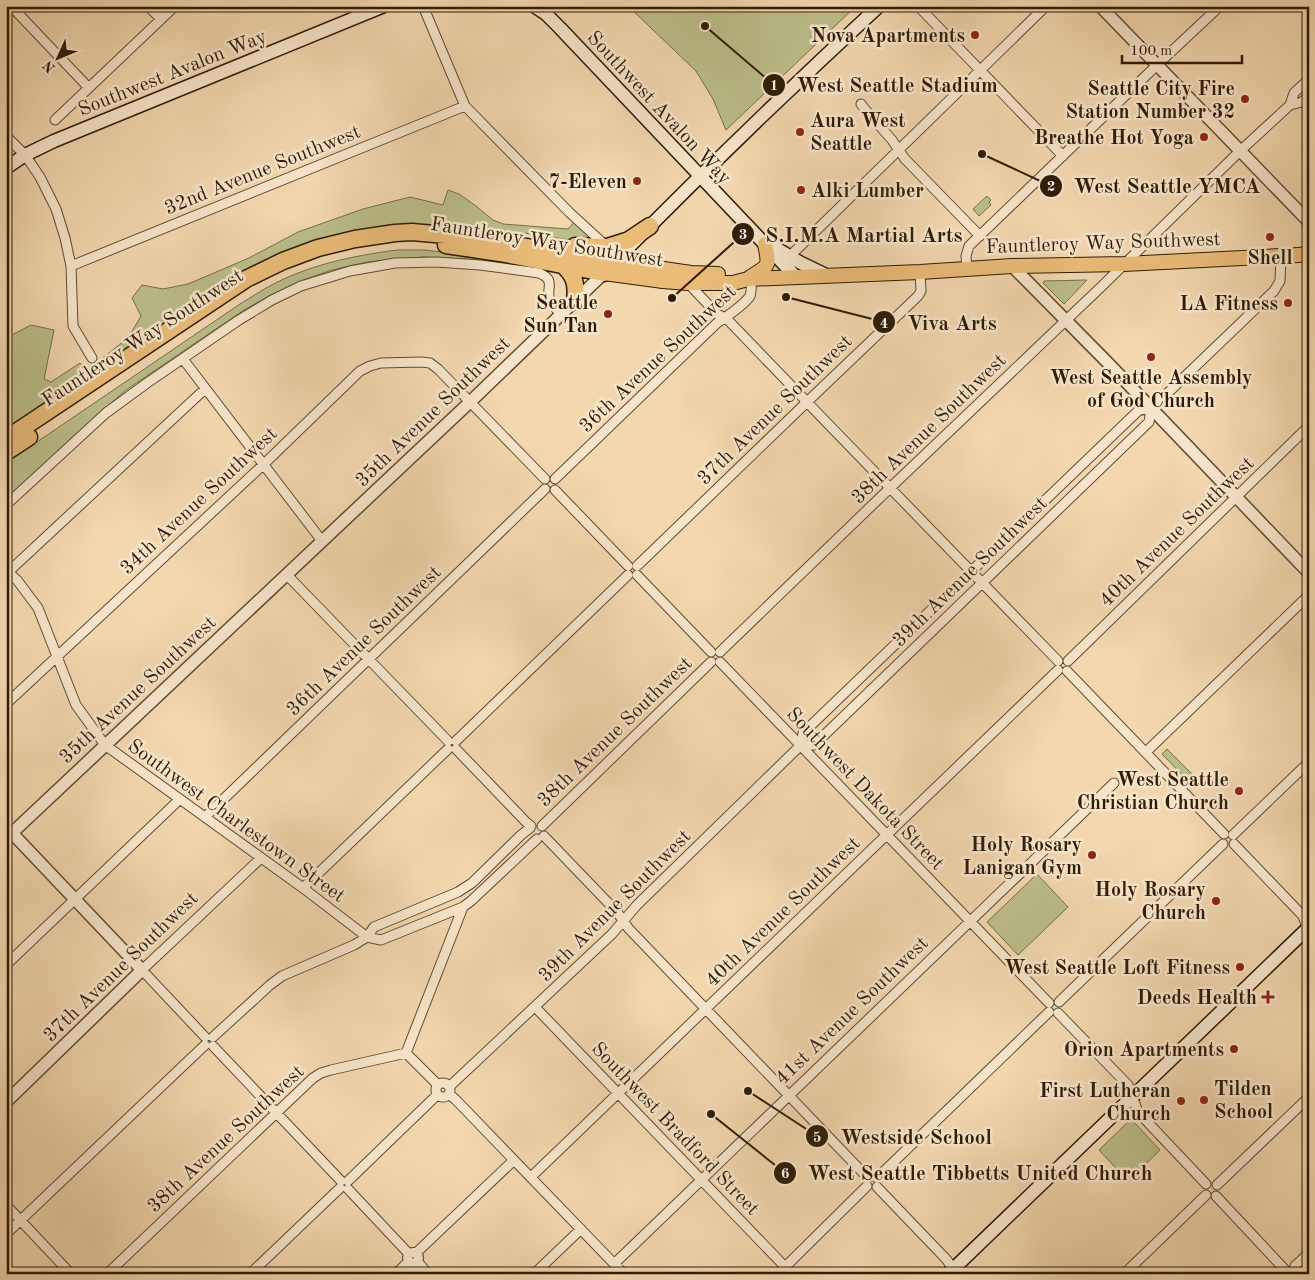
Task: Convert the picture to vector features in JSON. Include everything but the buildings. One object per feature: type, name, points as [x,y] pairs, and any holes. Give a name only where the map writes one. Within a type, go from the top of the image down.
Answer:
[{"type":"highway","points":[[608,261],[630,240],[650,226]]},
{"type":"highway","name":"Fauntleroy Way Southwest","points":[[6,439],[246,279],[318,248],[355,239],[412,232],[468,237],[608,261]]},
{"type":"highway","name":"Fauntleroy Way Southwest","points":[[6,452],[224,305],[275,276],[326,257],[371,246],[412,243],[448,245],[562,264],[608,261]]},
{"type":"highway","points":[[562,264],[571,272],[575,281],[575,301]]},
{"type":"main road","name":"Southwest Avalon Way","points":[[6,168],[25,155],[89,126],[384,6]]},
{"type":"main road","name":"Southwest Avalon Way","points":[[534,6],[546,14],[560,28],[761,240],[783,258],[796,277]]},
{"type":"main road","points":[[650,226],[809,70],[879,6]]},
{"type":"main road","points":[[750,279],[767,265],[768,261],[761,240]]},
{"type":"main road","name":"Fauntleroy Way Southwest","points":[[608,261],[663,281],[733,283],[750,279],[1012,266],[1124,264],[1305,255]]},
{"type":"main road","name":"Southwest Avalon Way","points":[[783,258],[828,276]]},
{"type":"main road","name":"Fauntleroy Way Southwest","points":[[608,261],[691,273],[733,274],[750,279]]},
{"type":"main road","points":[[952,1272],[1308,930]]},
{"type":"street","points":[[11,6],[89,88]]},
{"type":"street","points":[[148,6],[161,19]]},
{"type":"street","points":[[55,120],[174,6]]},
{"type":"street","points":[[423,6],[465,106],[569,212],[608,261]]},
{"type":"street","points":[[918,6],[1063,156]]},
{"type":"street","points":[[783,258],[899,149],[1046,6]]},
{"type":"street","points":[[1100,6],[1309,222]]},
{"type":"street","points":[[967,269],[969,246],[1220,6]]},
{"type":"street","name":"38th Avenue Southwest","points":[[1290,105],[1294,93],[1309,79]]},
{"type":"street","name":"38th Avenue Southwest","points":[[542,826],[717,659],[890,488],[1240,151],[1290,105],[1302,102],[1309,96]]},
{"type":"street","points":[[861,104],[899,149],[905,159],[980,236]]},
{"type":"street","name":"32nd Avenue Southwest","points":[[71,266],[465,106]]},
{"type":"street","points":[[6,136],[25,155],[40,177],[56,209],[71,266],[73,326],[92,358]]},
{"type":"street","name":"39th Avenue Southwest","points":[[801,745],[814,745],[1149,422],[1151,409],[1274,291],[1280,281],[1281,256]]},
{"type":"street","name":"35th Avenue Southwest","points":[[8,833],[106,745],[470,402],[575,301],[608,261]]},
{"type":"street","name":"Fauntleroy Way Southwest","points":[[6,505],[106,413],[147,382],[255,310],[301,286],[350,271],[395,262],[445,262],[539,273],[546,276],[550,287],[550,299],[554,307],[561,314]]},
{"type":"street","points":[[1012,266],[1309,573]]},
{"type":"street","name":"37th Avenue Southwest","points":[[303,888],[918,296],[921,291],[920,272]]},
{"type":"street","name":"36th Avenue Southwest","points":[[555,479],[717,323],[726,318],[750,295],[750,279]]},
{"type":"street","points":[[688,283],[717,314],[726,318],[1146,752],[1236,840],[1234,844]]},
{"type":"street","points":[[183,358],[322,541]]},
{"type":"street","name":"34th Avenue Southwest","points":[[6,704],[264,464],[360,371],[382,363],[421,362],[430,364],[438,369],[470,402]]},
{"type":"street","points":[[7,572],[205,389]]},
{"type":"street","points":[[470,402],[545,479]]},
{"type":"street","name":"39th Avenue Southwest","points":[[449,1091],[612,934],[637,905],[801,745],[803,733],[1139,410],[1151,409]]},
{"type":"street","name":"40th Avenue Southwest","points":[[531,1177],[1063,666],[1309,426]]},
{"type":"street","points":[[545,479],[549,477],[555,479],[557,484],[555,490]]},
{"type":"street","points":[[545,479],[543,483],[545,489],[550,492],[555,490]]},
{"type":"street","name":"36th Avenue Southwest","points":[[205,817],[545,489]]},
{"type":"street","points":[[555,490],[711,652],[716,650],[717,659]]},
{"type":"street","name":"Southwest Charlestown Street","points":[[7,572],[17,580],[38,608],[76,705],[106,745],[303,888],[367,937]]},
{"type":"street","points":[[287,575],[531,827]]},
{"type":"street","points":[[1146,752],[1309,595]]},
{"type":"street","name":"Southwest Dakota Street","points":[[717,659],[887,834],[1052,1009],[1128,1084],[1138,1112],[1206,1184]]},
{"type":"street","points":[[1223,844],[1222,838],[1229,834],[1309,762]]},
{"type":"street","name":"41st Avenue Southwest","points":[[614,1264],[1114,783]]},
{"type":"street","points":[[6,965],[180,799]]},
{"type":"street","points":[[6,1234],[270,985],[282,976],[354,945],[367,937],[374,927],[458,892],[472,883],[531,827],[536,824],[542,826],[545,831],[540,838],[463,907],[381,940],[367,937]]},
{"type":"street","points":[[531,827],[529,833],[531,836],[534,839],[540,838]]},
{"type":"street","points":[[8,833],[76,899],[428,1274]]},
{"type":"street","points":[[540,838],[617,912],[629,929],[947,1260],[952,1272]]},
{"type":"street","points":[[1223,844],[1229,847],[1234,844]]},
{"type":"street","points":[[778,1274],[788,1270],[872,1182],[1052,1009],[1054,1000],[1059,1002],[1223,844]]},
{"type":"street","points":[[1234,844],[1303,916],[1308,930]]},
{"type":"street","name":"37th Avenue Southwest","points":[[6,1102],[261,858]]},
{"type":"street","points":[[463,907],[406,1053],[444,1098],[449,1091],[624,1274]]},
{"type":"street","name":"Southwest Bradford Street","points":[[535,1007],[788,1270]]},
{"type":"street","name":"38th Avenue Southwest","points":[[106,1274],[313,1078],[331,1070],[406,1053]]},
{"type":"street","points":[[250,1274],[344,1185],[438,1090]]},
{"type":"street","points":[[1217,1185],[1309,1097]]},
{"type":"street","points":[[396,1274],[514,1160]]},
{"type":"street","points":[[1206,1195],[1204,1188],[1206,1184],[1212,1182],[1217,1185],[1219,1190],[1216,1196]]},
{"type":"street","points":[[1206,1195],[1216,1196]]},
{"type":"street","points":[[1124,1274],[1206,1195]]},
{"type":"street","points":[[1216,1196],[1292,1273],[1295,1266],[1309,1253]]},
{"type":"street","points":[[6,1205],[71,1274]]},
{"type":"street","points":[[534,1274],[581,1229]]},
{"type":"green space","points":[[628,6],[856,6],[726,130],[713,99],[696,71]]},
{"type":"green space","points":[[448,190],[459,194],[493,220],[503,224],[568,229],[575,221],[596,244],[524,233],[413,225],[316,242],[65,391],[6,429],[6,338],[31,325],[54,330],[44,379],[51,382],[80,363],[86,371],[128,338],[141,316],[132,298],[142,285],[163,289],[188,284],[249,258],[298,232],[363,209],[410,197],[443,205]]},
{"type":"green space","points":[[987,196],[991,200],[989,202],[991,205],[979,216],[973,209]]},
{"type":"green space","points":[[397,250],[425,250],[466,255],[551,270],[550,272],[466,259],[424,257],[367,262],[332,270],[306,279],[244,310],[126,390],[6,499],[6,463],[240,304],[282,280],[314,267],[363,255]]},
{"type":"green space","points":[[1087,280],[1064,304],[1043,283],[1044,281]]},
{"type":"green space","points":[[1167,749],[1197,779],[1191,784],[1162,754]]},
{"type":"green space","points":[[1037,874],[1068,907],[1018,955],[987,922]]},
{"type":"green space","points":[[1131,1119],[1160,1150],[1128,1181],[1099,1150]]},
{"type":"place","name":"West Seattle Stadium","points":[[705,26]]},
{"type":"place","name":"Nova Apartments","points":[[975,35]]},
{"type":"place","name":"Seattle City Fire Station Number 32","points":[[1245,99]]},
{"type":"place","name":"Aura West Seattle","points":[[800,132]]},
{"type":"place","name":"Breathe Hot Yoga","points":[[1204,137]]},
{"type":"place","name":"West Seattle YMCA","points":[[982,154]]},
{"type":"place","name":"7-Eleven","points":[[637,181]]},
{"type":"place","name":"Alki Lumber","points":[[801,190]]},
{"type":"place","name":"Shell","points":[[1270,237]]},
{"type":"place","name":"Viva Arts","points":[[786,297]]},
{"type":"place","name":"S.I.M.A Martial Arts","points":[[672,298]]},
{"type":"place","name":"LA Fitness","points":[[1288,303]]},
{"type":"place","name":"Seattle Sun Tan","points":[[608,314]]},
{"type":"place","name":"West Seattle Assembly of God Church","points":[[1151,357]]},
{"type":"place","name":"West Seattle Christian Church","points":[[1239,791]]},
{"type":"place","name":"Holy Rosary Lanigan Gym","points":[[1092,855]]},
{"type":"place","name":"Holy Rosary Church","points":[[1216,901]]},
{"type":"place","name":"West Seattle Loft Fitness","points":[[1240,967]]},
{"type":"place","name":"Deeds Health","points":[[1268,997]]},
{"type":"place","name":"Orion Apartments","points":[[1234,1049]]},
{"type":"place","name":"Westside School","points":[[748,1091]]},
{"type":"place","name":"Tilden School","points":[[1204,1100]]},
{"type":"place","name":"First Lutheran Church","points":[[1181,1101]]},
{"type":"place","name":"West Seattle Tibbetts United Church","points":[[711,1114]]}]
